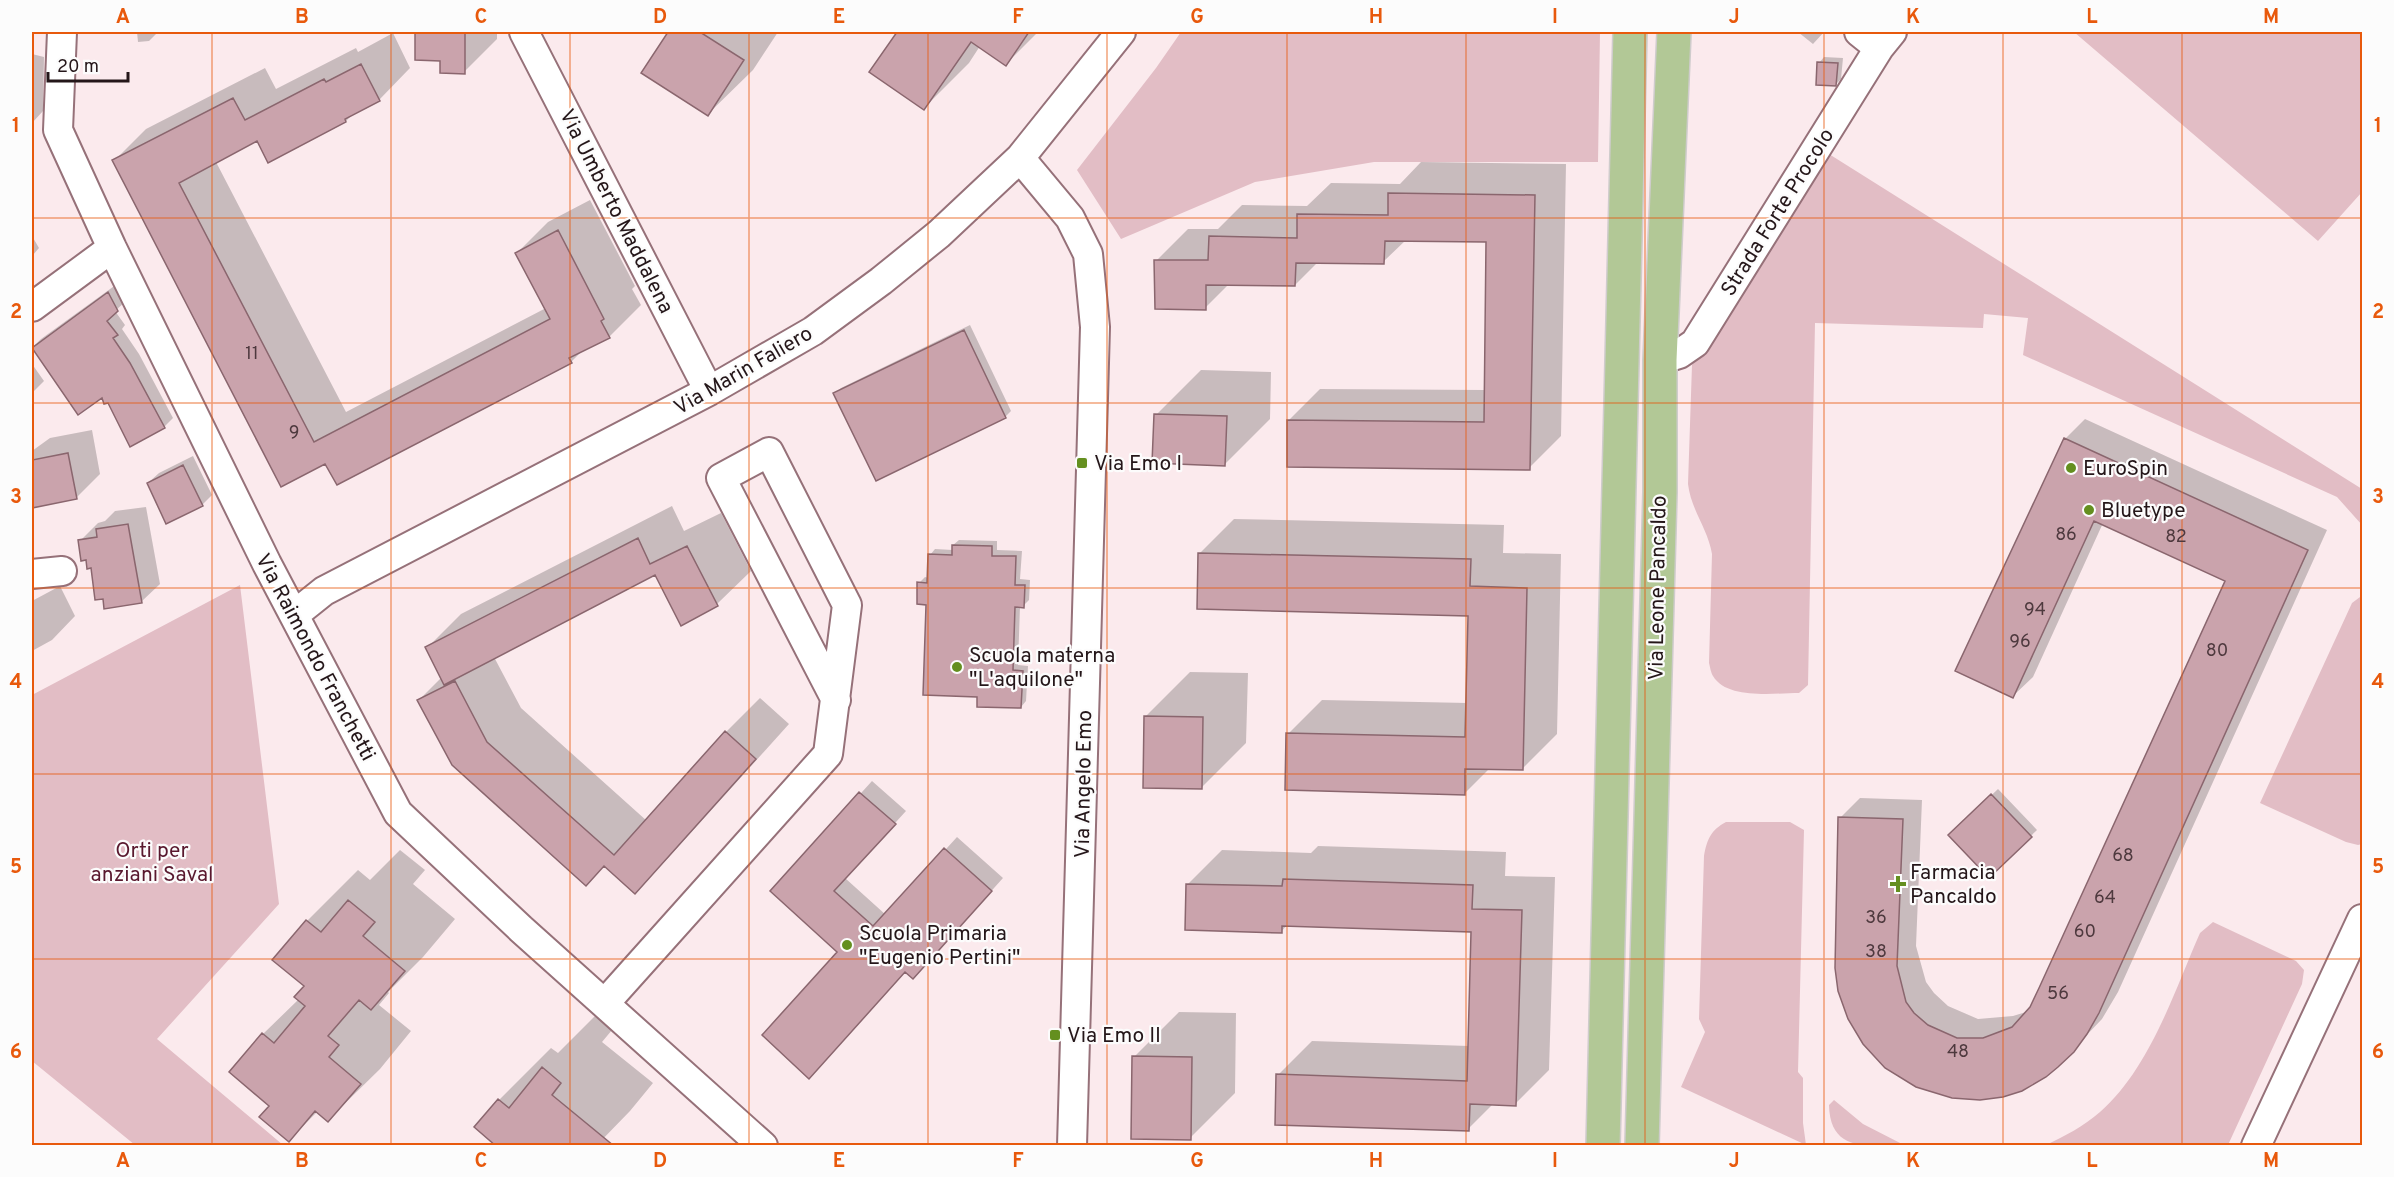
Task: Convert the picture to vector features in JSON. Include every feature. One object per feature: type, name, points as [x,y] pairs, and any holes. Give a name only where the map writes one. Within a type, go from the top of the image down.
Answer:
[{"type":"main road","name":"Via Leone Pancaldo","points":[[1603,1146],[1630,32]]},
{"type":"main road","name":"Via Leone Pancaldo","points":[[1642,1146],[1660,492],[1660,360],[1674,32]]},
{"type":"street","name":"Via Raimondo Franchetti","points":[[62,32],[58,130],[112,248],[294,615],[398,813],[763,1146]]},
{"type":"street","name":"Via Umberto Maddalena","points":[[524,32],[709,391]]},
{"type":"street","name":"Via Marin Faliero","points":[[294,615],[324,591],[709,391],[813,330],[881,281],[939,234],[1020,158],[1121,32]]},
{"type":"street","name":"Strada Forte Procolo","points":[[1660,360],[1679,354],[1695,343],[1877,37]]},
{"type":"street","name":"Via Angelo Emo","points":[[1020,158],[1070,218],[1088,254],[1095,327],[1072,1146]]},
{"type":"street","points":[[32,307],[112,248]]},
{"type":"street","points":[[604,1003],[828,754],[836,700],[847,605],[769,452],[721,478],[836,700]]},
{"type":"street","points":[[32,574],[62,571]]},
{"type":"street","points":[[2256,1146],[2362,919]]},
{"type":"green space","points":[[1181,32],[1600,32],[1598,162],[1374,162],[1255,182],[1121,239],[1077,170]]},
{"type":"green space","points":[[2074,32],[2362,32],[2362,192],[2318,241]]},
{"type":"green space","points":[[1821,149],[2362,489],[2362,525],[2337,497],[2023,355],[2028,318],[1984,314],[1983,328],[1815,323],[1808,685],[1799,693],[1752,694],[1729,689],[1720,684],[1712,675],[1709,663],[1712,554],[1692,502],[1688,484],[1692,365],[1706,334]]},
{"type":"green space","name":"Orti per anziani Saval","points":[[240,585],[279,904],[157,1039],[283,1145],[135,1145],[32,1061],[32,695]]},
{"type":"green space","points":[[2362,597],[2362,844],[2358,845],[2346,842],[2260,803],[2352,603]]},
{"type":"green space","points":[[1726,822],[1790,822],[1804,830],[1798,1072],[1803,1078],[1803,1123],[1806,1145],[1681,1087],[1705,1032],[1699,1019],[1704,856],[1710,836]]},
{"type":"green space","points":[[2213,922],[2296,961],[2304,970],[2302,984],[2228,1145],[2046,1145],[2094,1117],[2118,1094],[2133,1074],[2159,1028],[2200,933]]},
{"type":"green space","points":[[1834,1100],[1863,1124],[1904,1145],[1865,1145],[1844,1139],[1836,1132],[1831,1121],[1829,1105]]},
{"type":"building","points":[[415,32],[465,32],[465,74],[440,73],[440,61],[415,60]]},
{"type":"building","points":[[668,32],[700,32],[744,60],[708,116],[641,73]]},
{"type":"building","points":[[897,32],[1029,32],[1006,66],[971,42],[924,110],[869,72]]},
{"type":"building","points":[[1817,62],[1838,63],[1836,86],[1816,85]]},
{"type":"building","points":[[361,64],[380,101],[345,119],[346,122],[268,163],[257,141],[179,183],[314,442],[550,319],[515,253],[558,230],[604,319],[601,321],[610,338],[569,358],[572,363],[337,485],[325,464],[281,487],[112,160],[233,98],[245,120],[324,79],[326,82]]},
{"type":"building","points":[[1388,193],[1535,195],[1530,470],[1287,467],[1287,420],[1484,422],[1486,242],[1385,241],[1384,264],[1296,263],[1295,286],[1206,285],[1206,310],[1155,309],[1154,260],[1208,260],[1209,236],[1297,238],[1297,214],[1388,215]]},
{"type":"building","points":[[108,292],[118,311],[107,321],[118,335],[113,338],[130,363],[165,428],[130,447],[108,403],[104,404],[102,398],[78,415],[32,348]]},
{"type":"building","points":[[964,330],[1006,418],[876,481],[833,393]]},
{"type":"building","points":[[1154,414],[1227,416],[1225,466],[1152,463]]},
{"type":"building","points":[[2064,438],[2308,550],[2099,1013],[2087,1034],[2074,1052],[2058,1067],[2022,1091],[2003,1097],[1980,1100],[1952,1098],[1916,1087],[1885,1068],[1863,1044],[1848,1019],[1838,991],[1835,968],[1838,817],[1903,819],[1897,966],[1906,1002],[1914,1013],[1928,1025],[1957,1038],[1983,1038],[2012,1027],[2030,1007],[2225,581],[2094,521],[2013,698],[1955,671]]},
{"type":"building","points":[[68,453],[77,499],[32,508],[32,460]]},
{"type":"building","points":[[183,465],[203,506],[166,524],[147,483]]},
{"type":"building","points":[[128,524],[142,603],[104,609],[103,599],[95,600],[91,568],[87,569],[86,560],[81,561],[78,540],[97,537],[96,529]]},
{"type":"building","points":[[638,538],[650,564],[687,546],[718,606],[681,626],[655,575],[444,685],[425,647]]},
{"type":"building","points":[[952,545],[992,546],[992,556],[1016,556],[1015,585],[1025,585],[1024,608],[1015,607],[1013,670],[1023,671],[1021,708],[977,707],[977,697],[923,695],[926,605],[917,604],[917,582],[927,583],[928,554],[952,555]]},
{"type":"building","points":[[1198,553],[1471,559],[1470,586],[1527,588],[1523,770],[1465,769],[1465,795],[1285,790],[1286,733],[1465,737],[1468,616],[1197,609]]},
{"type":"building","points":[[455,681],[487,742],[614,855],[725,731],[756,759],[635,894],[604,866],[586,886],[452,765],[417,700]]},
{"type":"building","points":[[1144,716],[1203,717],[1202,789],[1143,788]]},
{"type":"building","points":[[859,792],[896,824],[834,891],[873,926],[944,848],[992,891],[913,979],[905,972],[809,1079],[762,1035],[837,952],[770,891]]},
{"type":"building","points":[[1991,794],[2032,837],[1989,878],[1948,835]]},
{"type":"building","points":[[1283,879],[1473,885],[1472,909],[1522,910],[1516,1106],[1470,1104],[1469,1131],[1275,1125],[1276,1074],[1467,1081],[1471,932],[1282,926],[1282,933],[1185,930],[1186,884],[1282,886]]},
{"type":"building","points":[[348,900],[375,922],[363,936],[405,971],[371,1010],[359,1000],[328,1036],[339,1045],[329,1057],[361,1084],[328,1122],[315,1111],[289,1142],[259,1117],[269,1106],[229,1072],[262,1033],[274,1043],[305,1006],[294,997],[304,986],[272,960],[306,920],[321,932]]},
{"type":"building","points":[[1132,1056],[1192,1057],[1191,1140],[1131,1139]]},
{"type":"building","points":[[542,1067],[561,1083],[552,1095],[614,1146],[496,1146],[474,1127],[498,1099],[509,1108]]},
{"type":"place","name":"Via Emo I","points":[[1082,463]]},
{"type":"place","name":"EuroSpin","points":[[2071,468]]},
{"type":"place","name":"Bluetype","points":[[2089,510]]},
{"type":"place","name":"Scuola materna \"L'aquilone\"","points":[[957,667]]},
{"type":"place","name":"Farmacia Pancaldo","points":[[1898,884]]},
{"type":"place","name":"Scuola Primaria \"Eugenio Pertini\"","points":[[847,945]]},
{"type":"place","name":"Via Emo II","points":[[1055,1035]]}]
